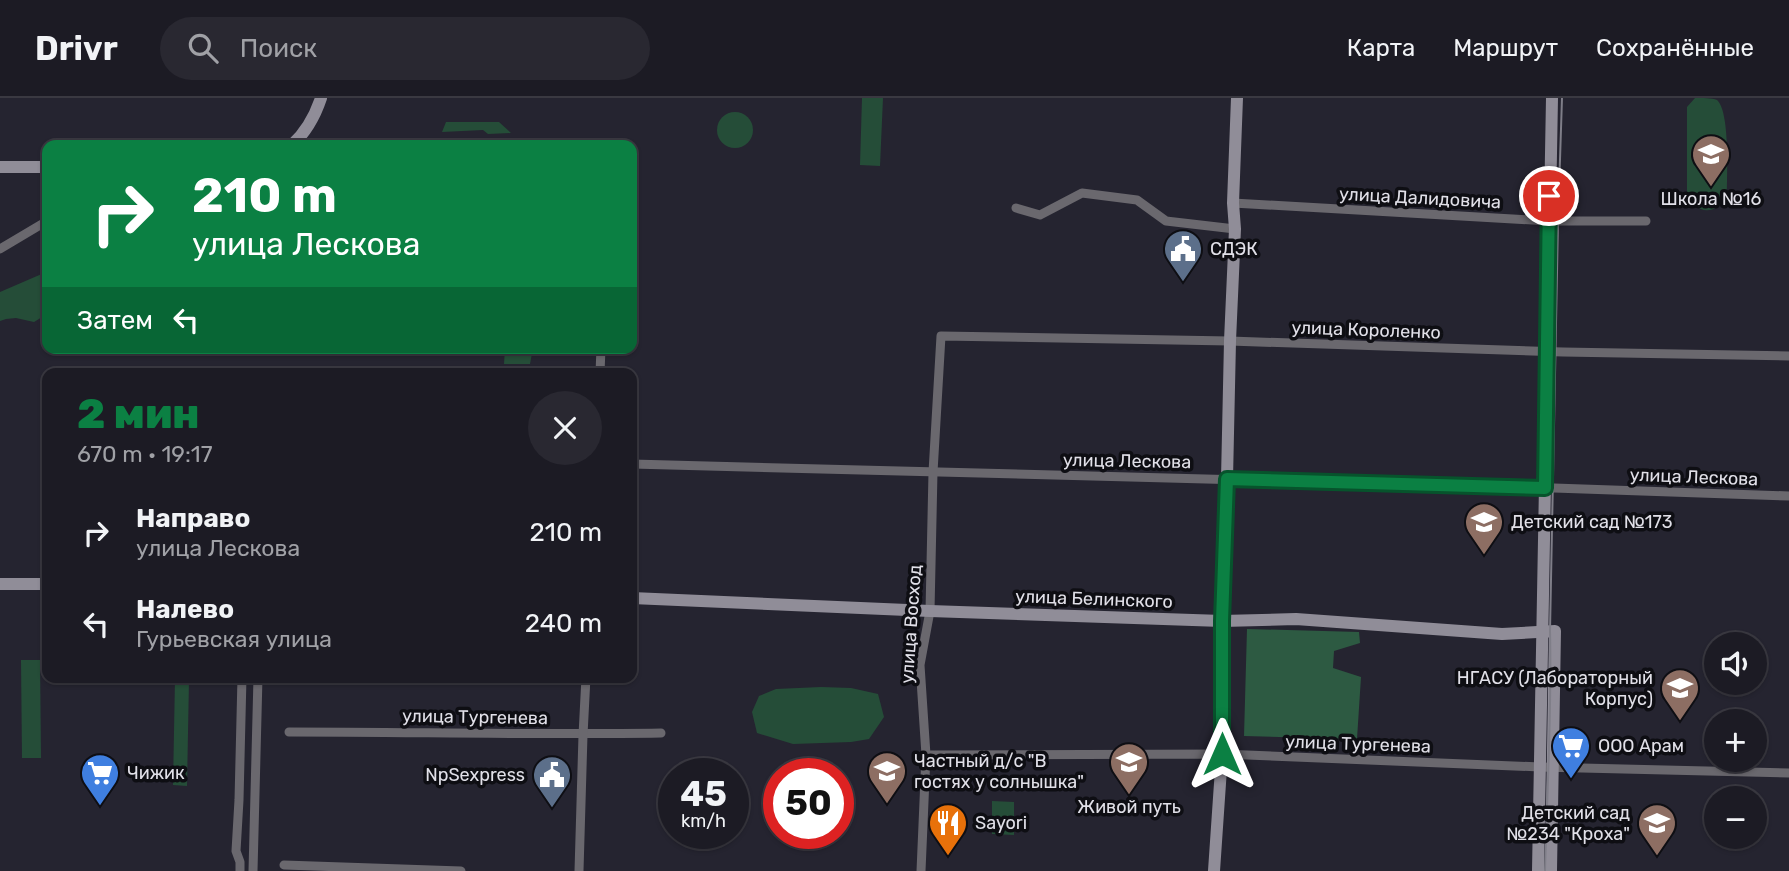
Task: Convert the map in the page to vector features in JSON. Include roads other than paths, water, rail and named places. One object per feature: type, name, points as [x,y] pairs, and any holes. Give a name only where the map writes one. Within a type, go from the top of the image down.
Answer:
[{"type":"street","points":[[298,140],[316,113],[321,98]]},
{"type":"street","points":[[1214,871],[1222,754],[1222,621],[1237,98]]},
{"type":"street","points":[[1538,871],[1546,767],[1546,352],[1552,98]]},
{"type":"street","points":[[0,167],[42,167]]},
{"type":"street","points":[[1016,208],[1040,215],[1082,193],[1137,201],[1166,221],[1235,229]]},
{"type":"street","name":"улица Далидовича","points":[[1233,203],[1549,220],[1646,221]]},
{"type":"street","points":[[0,249],[42,224]]},
{"type":"street","name":"улица Короленко","points":[[942,337],[1230,341],[1546,352],[1789,356]]},
{"type":"street","name":"улица Восход","points":[[921,871],[926,755],[920,665],[930,611],[933,472],[942,337]]},
{"type":"street","name":"улица Лескова","points":[[637,464],[1789,496]]},
{"type":"street","points":[[0,584],[42,584]]},
{"type":"street","name":"улица Белинского","points":[[637,598],[1222,621],[1296,619],[1502,634],[1548,631]]},
{"type":"street","points":[[240,871],[236,851],[243,683]]},
{"type":"street","points":[[253,871],[258,683]]},
{"type":"street","points":[[579,871],[586,683]]},
{"type":"street","name":"улица Тургенева","points":[[289,732],[583,735],[660,733]]},
{"type":"street","name":"улица Тургенева","points":[[926,755],[1222,754],[1546,767],[1789,773]]},
{"type":"street","points":[[1546,767],[1551,871]]},
{"type":"street","points":[[284,865],[461,871]]},
{"type":"tram line","points":[[1545,871],[1562,98]]},
{"type":"place","name":"Школа №16","points":[[1711,188]]},
{"type":"place","name":"СДЭК","points":[[1183,283]]},
{"type":"place","name":"Детский сад №173","points":[[1484,556]]},
{"type":"place","name":"НГАСУ (Лабораторный Корпус)","points":[[1680,722]]},
{"type":"place","name":"ООО Арам","points":[[1571,780]]},
{"type":"place","name":"Живой путь","points":[[1129,796]]},
{"type":"place","name":"Частный д/c \"В гостях у солнышка\"","points":[[887,805]]},
{"type":"place","name":"Чижик","points":[[100,807]]},
{"type":"place","name":"NpSexpress","points":[[552,809]]},
{"type":"place","name":"Sayori","points":[[948,857]]},
{"type":"place","name":"Детский сад №234 \"Кроха\"","points":[[1657,857]]}]
